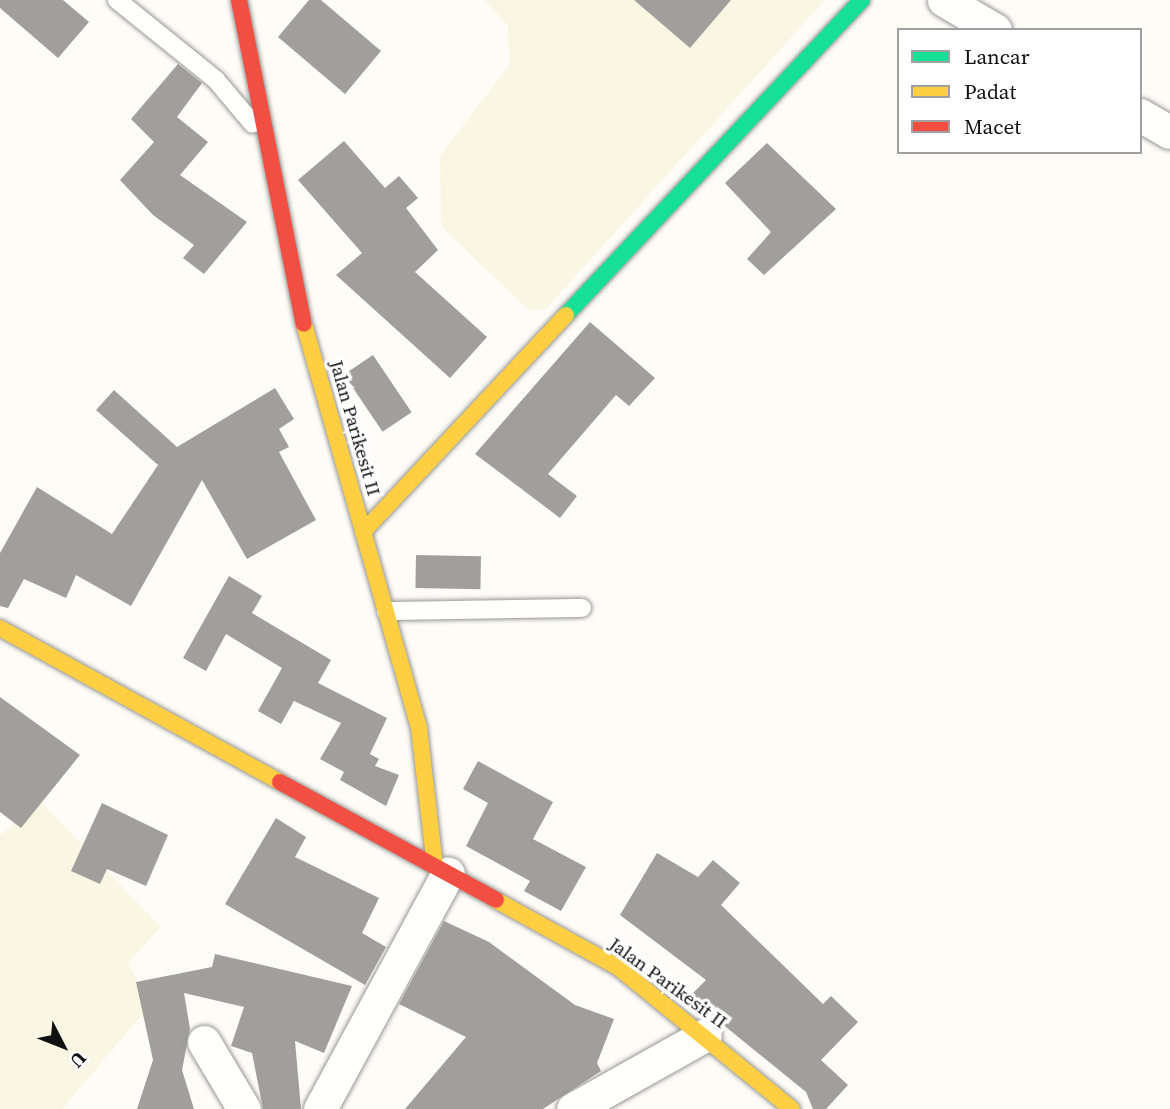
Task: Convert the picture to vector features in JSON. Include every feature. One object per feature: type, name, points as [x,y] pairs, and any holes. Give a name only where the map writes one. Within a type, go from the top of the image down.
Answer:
[{"type":"street","name":"Jalan Parikesit II","points":[[239,0],[303,322],[419,728],[442,870]]},
{"type":"street","points":[[363,532],[862,0]]},
{"type":"street","points":[[944,0],[992,28]]},
{"type":"street","points":[[1142,116],[1170,132]]},
{"type":"street","name":"Jalan Parikesit II","points":[[0,628],[619,968],[705,1035],[792,1109]]},
{"type":"street","points":[[320,1109],[442,870]]},
{"type":"street","points":[[573,1109],[705,1035]]},
{"type":"street","points":[[204,1042],[244,1109]]},
{"type":"lane","points":[[117,0],[216,80],[268,144]]},
{"type":"lane","points":[[386,611],[582,608]]},
{"type":"shaded area","points":[[484,0],[825,0],[546,309],[529,310],[441,227],[440,156],[509,65],[508,25]]},
{"type":"shaded area","points":[[41,802],[161,927],[128,963],[151,1004],[62,1109],[0,1109],[0,835]]},
{"type":"building","points":[[0,0],[63,0],[89,22],[58,58],[0,8]]},
{"type":"building","points":[[309,0],[321,0],[381,51],[345,94],[278,37]]},
{"type":"building","points":[[634,0],[731,0],[690,48]]},
{"type":"building","points":[[178,64],[202,83],[177,117],[208,142],[180,175],[247,222],[204,274],[183,258],[194,245],[153,215],[120,180],[154,142],[131,119]]},
{"type":"building","points":[[344,141],[385,188],[399,176],[418,198],[406,208],[438,250],[415,272],[487,337],[450,378],[336,275],[362,253],[298,180]]},
{"type":"building","points":[[767,143],[836,209],[764,275],[747,259],[771,232],[725,183]]},
{"type":"building","points":[[590,322],[655,378],[629,406],[616,395],[548,474],[577,496],[560,518],[475,454]]},
{"type":"building","points":[[373,355],[412,412],[383,432],[344,375]]},
{"type":"building","points":[[275,388],[294,419],[279,429],[289,447],[279,452],[316,520],[247,559],[202,480],[131,606],[76,575],[66,598],[24,579],[8,608],[0,606],[0,553],[37,487],[112,534],[158,465],[96,410],[114,390],[177,447]]},
{"type":"building","points":[[416,555],[481,556],[480,589],[415,588]]},
{"type":"building","points":[[229,576],[262,596],[252,613],[331,660],[318,683],[387,718],[370,754],[379,759],[375,766],[399,775],[386,806],[340,780],[344,772],[320,759],[341,723],[294,701],[281,724],[258,711],[282,668],[226,634],[206,671],[183,658]]},
{"type":"building","points":[[0,697],[80,755],[21,828],[0,812]]},
{"type":"building","points":[[478,761],[553,802],[533,839],[586,867],[561,911],[524,891],[530,881],[466,846],[488,803],[463,789]]},
{"type":"building","points":[[102,803],[168,835],[146,886],[107,869],[100,884],[71,871]]},
{"type":"building","points":[[276,818],[306,837],[295,857],[379,898],[362,933],[386,947],[365,985],[225,904]]},
{"type":"building","points":[[657,853],[698,877],[713,860],[740,883],[721,905],[823,1004],[831,996],[858,1022],[821,1060],[848,1085],[826,1109],[813,1109],[806,1092],[689,997],[706,980],[620,915]]},
{"type":"building","points":[[444,921],[489,942],[575,1005],[614,1019],[597,1063],[601,1071],[543,1109],[405,1109],[466,1037],[399,1004]]},
{"type":"building","points":[[215,954],[352,986],[324,1053],[295,1041],[301,1109],[263,1109],[252,1053],[231,1046],[244,1007],[184,993],[190,1029],[182,1070],[194,1109],[137,1109],[153,1060],[136,982],[212,967]]},
{"type":"traffic: fast","points":[[566,315],[862,0]]},
{"type":"traffic: slow","points":[[363,532],[566,315]]},
{"type":"traffic: slow","points":[[304,324],[419,728],[435,866]]},
{"type":"traffic: slow","points":[[0,628],[280,782]]},
{"type":"traffic: slow","points":[[496,900],[619,968],[792,1109]]},
{"type":"traffic: jam","points":[[239,0],[304,324]]},
{"type":"traffic: jam","points":[[280,782],[496,900]]}]
